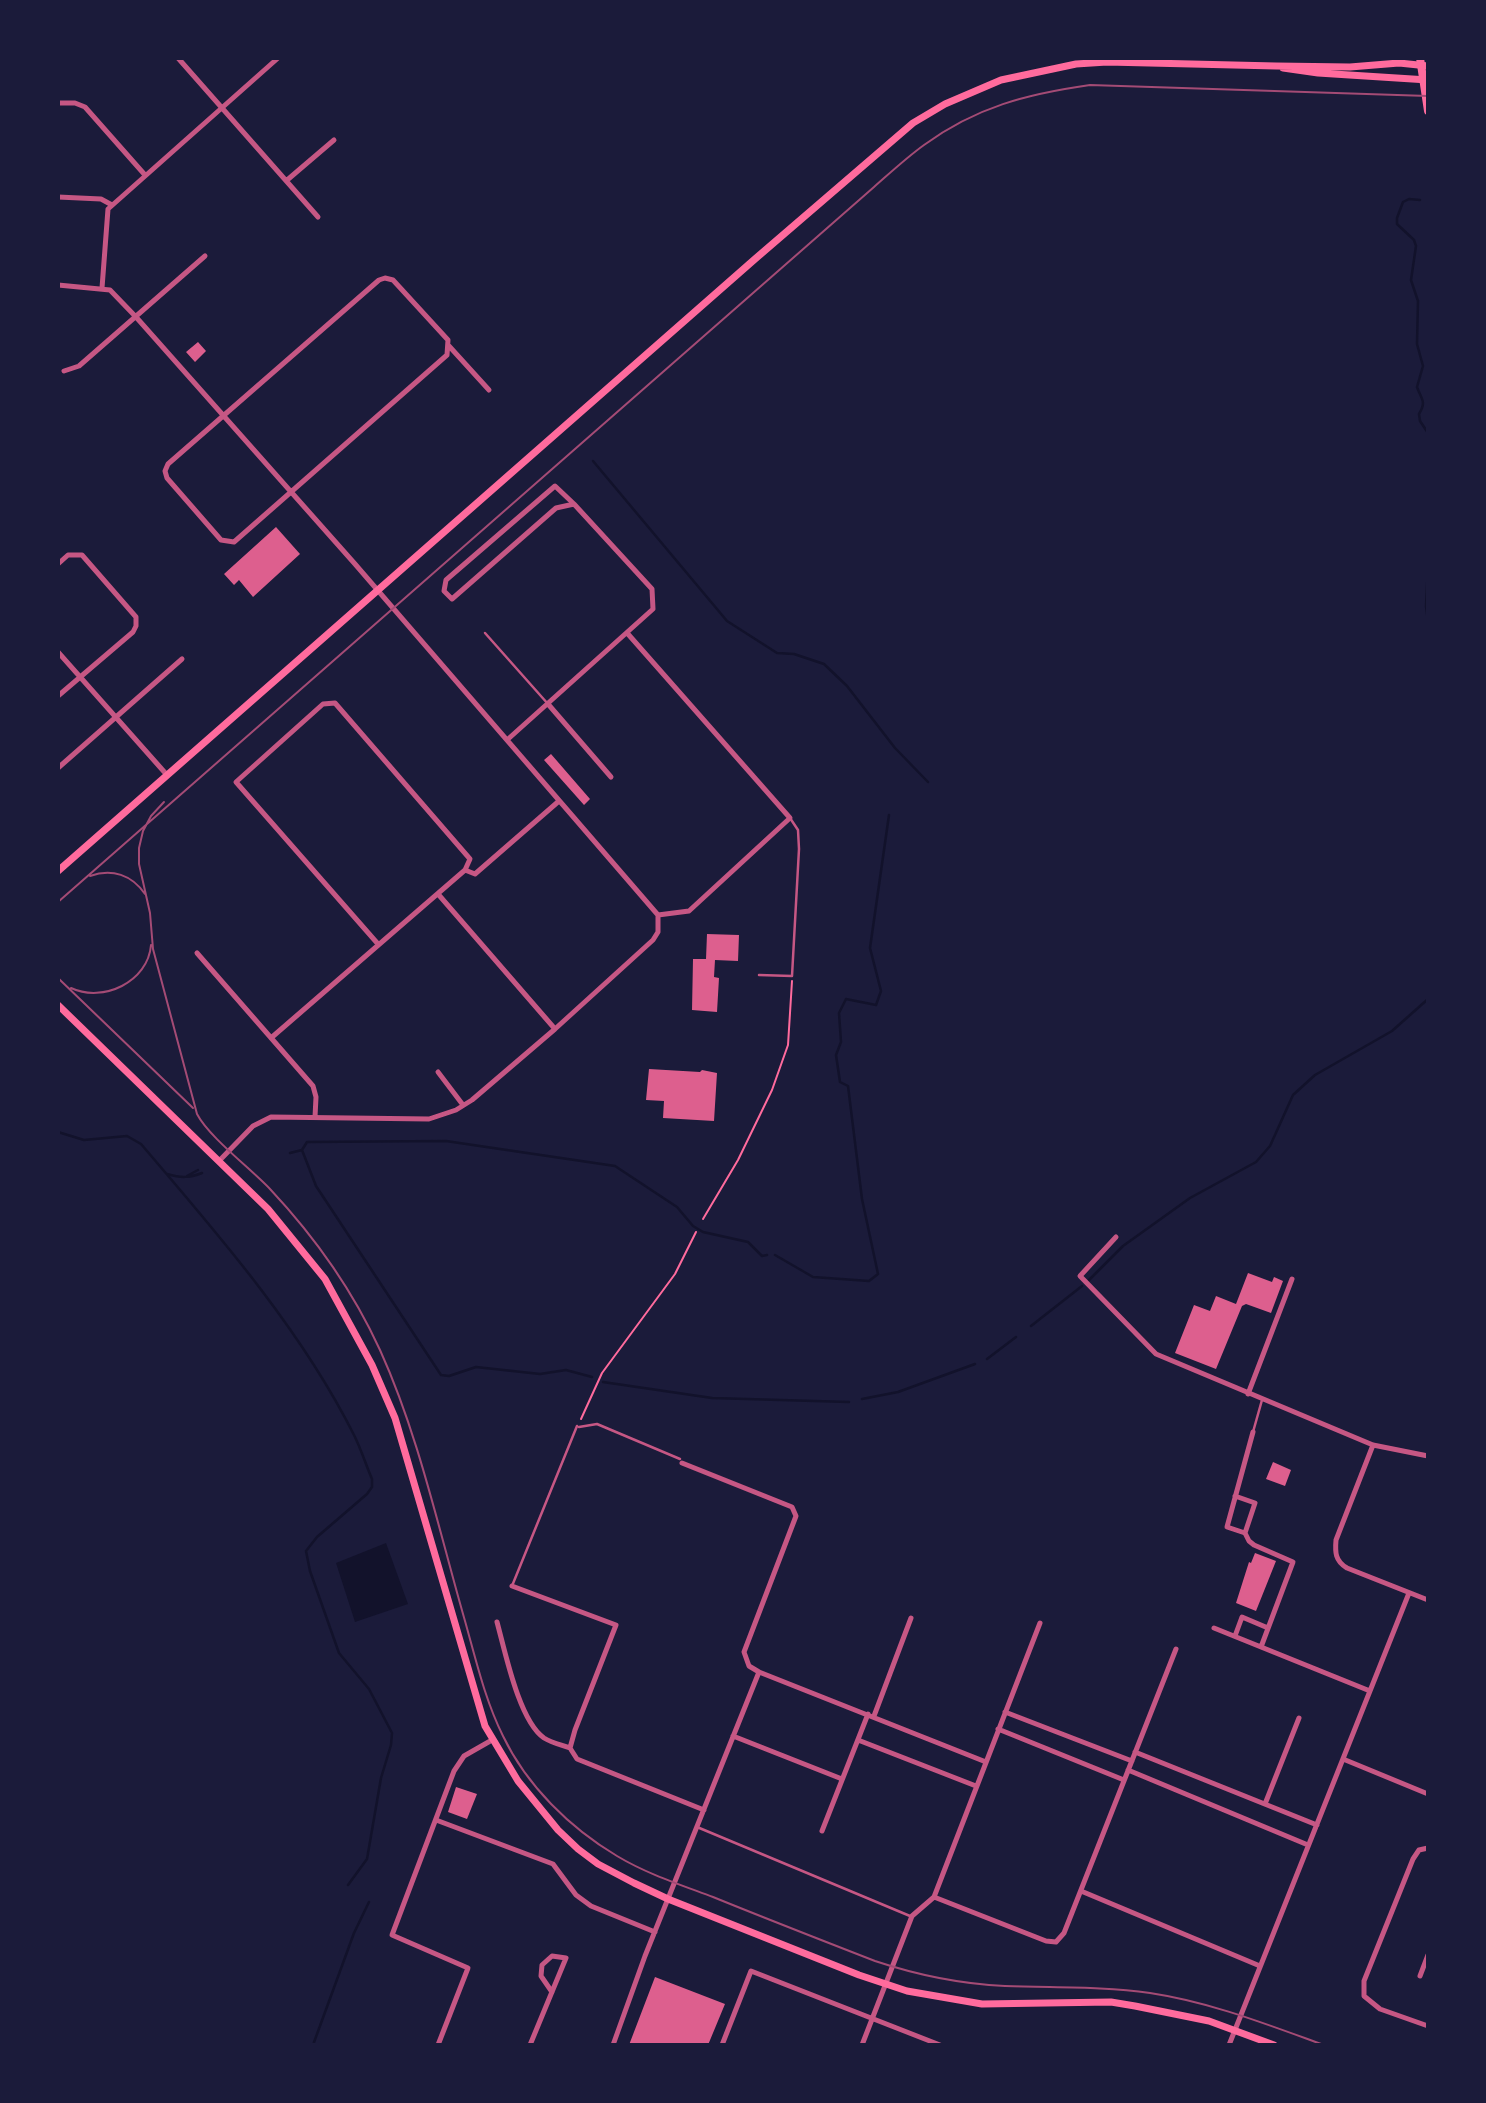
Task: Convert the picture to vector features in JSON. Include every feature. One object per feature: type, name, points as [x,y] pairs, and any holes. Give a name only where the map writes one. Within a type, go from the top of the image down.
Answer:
[{"type":"main road","points":[[58,871],[873,158],[914,123],[944,104],[1002,80],[1076,64],[1172,62],[1276,66],[1423,63],[1428,111]]},
{"type":"main road","points":[[1276,66],[1306,72],[1426,80]]},
{"type":"main road","points":[[58,1004],[268,1209],[325,1279],[372,1365],[395,1418],[477,1699],[492,1740],[529,1796],[578,1849],[598,1864],[668,1899],[885,1983],[945,1999],[982,2004],[1111,2002],[1209,2021],[1274,2045]]},
{"type":"street","points":[[178,58],[318,217]]},
{"type":"street","points":[[102,288],[107,216],[112,205],[278,58]]},
{"type":"street","points":[[58,103],[80,104],[85,107],[145,175]]},
{"type":"street","points":[[286,181],[334,140]]},
{"type":"street","points":[[58,197],[101,199],[112,205]]},
{"type":"street","points":[[64,371],[79,366],[205,256]]},
{"type":"street","points":[[379,280],[393,280],[448,340],[449,346],[447,355],[234,542],[221,540],[167,478],[165,471],[168,464],[379,280]]},
{"type":"street","points":[[58,285],[110,290],[136,317],[658,915],[658,932],[653,940],[555,1028],[456,1110],[429,1119],[275,1116],[253,1126],[219,1161]]},
{"type":"street","points":[[449,346],[489,390]]},
{"type":"street","points":[[507,740],[653,610],[652,589],[574,504],[555,486],[446,580],[444,591],[452,599],[556,508],[574,504]]},
{"type":"street","points":[[58,564],[68,555],[82,555],[136,617],[133,632],[58,696]]},
{"type":"street","points":[[628,634],[790,818],[689,911],[658,915]]},
{"type":"street","points":[[58,652],[167,775]]},
{"type":"street","points":[[58,768],[182,659]]},
{"type":"street","points":[[271,1038],[465,870],[470,859],[335,703],[329,702],[321,706],[236,782],[378,944]]},
{"type":"street","points":[[548,704],[611,777]]},
{"type":"street","points":[[465,870],[475,874],[559,801]]},
{"type":"street","points":[[438,894],[555,1028]]},
{"type":"street","points":[[197,953],[313,1086],[316,1097],[315,1117]]},
{"type":"street","points":[[438,1072],[463,1105]]},
{"type":"street","points":[[1116,1237],[1080,1276],[1156,1354],[1373,1445],[1428,1456]]},
{"type":"street","points":[[1248,1394],[1292,1279]]},
{"type":"street","points":[[1245,1533],[1227,1527],[1253,1432]]},
{"type":"street","points":[[1373,1445],[1336,1540],[1335,1553],[1339,1563],[1347,1568],[1428,1600]]},
{"type":"street","points":[[681,1461],[796,1511],[744,1652],[749,1666],[986,1762]]},
{"type":"street","points":[[1235,1496],[1255,1503],[1245,1533],[1249,1542],[1293,1562],[1261,1647]]},
{"type":"street","points":[[513,1586],[615,1625],[570,1748]]},
{"type":"street","points":[[1229,2045],[1409,1593]]},
{"type":"street","points":[[1235,1636],[1242,1617],[1268,1628]]},
{"type":"street","points":[[822,1831],[911,1618]]},
{"type":"street","points":[[497,1622],[514,1684],[530,1720],[543,1737],[570,1748],[577,1759],[704,1810]]},
{"type":"street","points":[[862,2045],[912,1916],[934,1897],[1040,1623]]},
{"type":"street","points":[[1214,1628],[1370,1691]]},
{"type":"street","points":[[934,1897],[1046,1941],[1056,1942],[1064,1933],[1176,1649]]},
{"type":"street","points":[[613,2045],[655,1931],[759,1672]]},
{"type":"street","points":[[1005,1712],[1132,1761]]},
{"type":"street","points":[[1265,1804],[1299,1717]]},
{"type":"street","points":[[998,1730],[1125,1780]]},
{"type":"street","points":[[733,1736],[842,1779]]},
{"type":"street","points":[[438,2045],[468,1968],[391,1935],[454,1771],[464,1756],[492,1740]]},
{"type":"street","points":[[858,1740],[976,1786]]},
{"type":"street","points":[[1135,1752],[1317,1825]]},
{"type":"street","points":[[1343,1759],[1428,1794]]},
{"type":"street","points":[[1128,1770],[1308,1845]]},
{"type":"street","points":[[436,1820],[553,1864],[576,1895],[591,1906],[655,1931]]},
{"type":"street","points":[[1428,1848],[1419,1850],[1413,1858],[1364,1981],[1364,1996],[1380,2009],[1428,2026]]},
{"type":"street","points":[[1080,1891],[1261,1966]]},
{"type":"street","points":[[1420,1976],[1428,1955]]},
{"type":"street","points":[[530,2045],[562,1969],[566,1958],[552,1956],[542,1965],[541,1976],[552,1992]]},
{"type":"street","points":[[722,2045],[751,1971],[940,2045]]},
{"type":"lane","points":[[485,633],[548,704]]},
{"type":"lane","points":[[759,975],[792,976],[799,830],[790,818]]},
{"type":"lane","points":[[1253,1432],[1262,1400]]},
{"type":"lane","points":[[513,1586],[578,1427],[597,1424],[681,1461]]},
{"type":"lane","points":[[697,1827],[912,1916]]},
{"type":"path","points":[[703,1219],[738,1160],[772,1090],[788,1045],[792,976]]},
{"type":"path","points":[[578,1427],[602,1373],[675,1274],[696,1232]]},
{"type":"shaded area","points":[[386,1543],[408,1604],[355,1622],[336,1563]]},
{"type":"building","points":[[198,342],[206,351],[195,362],[186,352]]},
{"type":"building","points":[[276,527],[300,554],[253,597],[239,580],[234,585],[224,574]]},
{"type":"building","points":[[551,754],[590,799],[584,805],[544,760]]},
{"type":"building","points":[[707,934],[739,935],[738,961],[715,960],[714,977],[719,978],[717,1012],[692,1010],[693,959],[706,959]]},
{"type":"building","points":[[649,1069],[702,1070],[717,1073],[714,1121],[663,1118],[664,1101],[646,1100]]},
{"type":"building","points":[[1248,1273],[1272,1282],[1274,1277],[1283,1281],[1271,1313],[1246,1304],[1242,1306],[1216,1369],[1175,1353],[1194,1305],[1210,1311],[1216,1296],[1236,1304]]},
{"type":"building","points":[[1273,1462],[1291,1470],[1285,1486],[1266,1479]]},
{"type":"building","points":[[1255,1553],[1276,1561],[1256,1611],[1236,1603],[1249,1562],[1251,1563]]},
{"type":"building","points":[[456,1787],[477,1794],[467,1819],[448,1812]]},
{"type":"building","points":[[655,1977],[725,2004],[708,2045],[629,2045]]},
{"type":"waterway","points":[[1420,200],[1409,199],[1403,202],[1397,224],[1414,240],[1416,246],[1411,280],[1418,301],[1417,344],[1423,366],[1417,387],[1423,403],[1419,414],[1420,421],[1428,433]]},
{"type":"waterway","points":[[593,461],[727,621],[777,653],[794,654],[824,664],[847,686],[895,748],[928,782]]},
{"type":"waterway","points":[[1428,567],[1428,621]]},
{"type":"waterway","points":[[775,1255],[813,1277],[869,1281],[878,1274],[862,1199],[848,1086],[840,1082],[836,1055],[841,1042],[839,1013],[846,999],[876,1005],[881,991],[870,948],[889,815]]},
{"type":"waterway","points":[[1089,1280],[1123,1246],[1190,1198],[1256,1162],[1270,1146],[1293,1095],[1315,1075],[1392,1031],[1428,999]]},
{"type":"waterway","points":[[58,1132],[84,1140],[127,1136],[141,1144],[256,1283],[309,1357],[357,1440],[372,1479],[372,1487],[317,1537],[306,1551],[310,1571],[339,1653],[369,1689],[392,1733],[367,1859],[348,1885]]},
{"type":"waterway","points":[[302,1150],[307,1142],[446,1141],[615,1166],[677,1207],[693,1226],[703,1232],[748,1242],[762,1256],[767,1255]]},
{"type":"waterway","points":[[290,1153],[302,1150],[316,1186],[441,1375],[449,1376],[476,1367],[540,1374],[566,1370],[592,1377]]},
{"type":"waterway","points":[[187,1176],[198,1170]]},
{"type":"waterway","points":[[167,1174],[185,1177],[202,1173]]},
{"type":"waterway","points":[[1031,1326],[1082,1286]]},
{"type":"waterway","points":[[987,1359],[1016,1337]]},
{"type":"waterway","points":[[862,1399],[898,1392],[975,1364]]},
{"type":"waterway","points":[[603,1382],[712,1398],[849,1402]]},
{"type":"waterway","points":[[313,2045],[354,1933],[369,1902]]},
{"type":"tram line","points":[[58,902],[898,166],[943,132],[1003,104],[1090,85],[1428,96]]},
{"type":"tram line","points":[[164,802],[151,816],[143,831],[139,864],[150,913],[153,949],[197,1114],[302,1226],[345,1286],[369,1328],[394,1383],[417,1450],[491,1708],[513,1754],[537,1789],[583,1832],[617,1856],[640,1868],[875,1961],[923,1975],[972,1983],[1114,1989],[1172,1997],[1238,2015],[1324,2045]]},
{"type":"tram line","points":[[90,876],[106,873],[121,875],[134,882],[145,894]]},
{"type":"tram line","points":[[71,988],[97,993],[122,986],[142,969],[151,945]]},
{"type":"tram line","points":[[58,978],[193,1108]]}]
